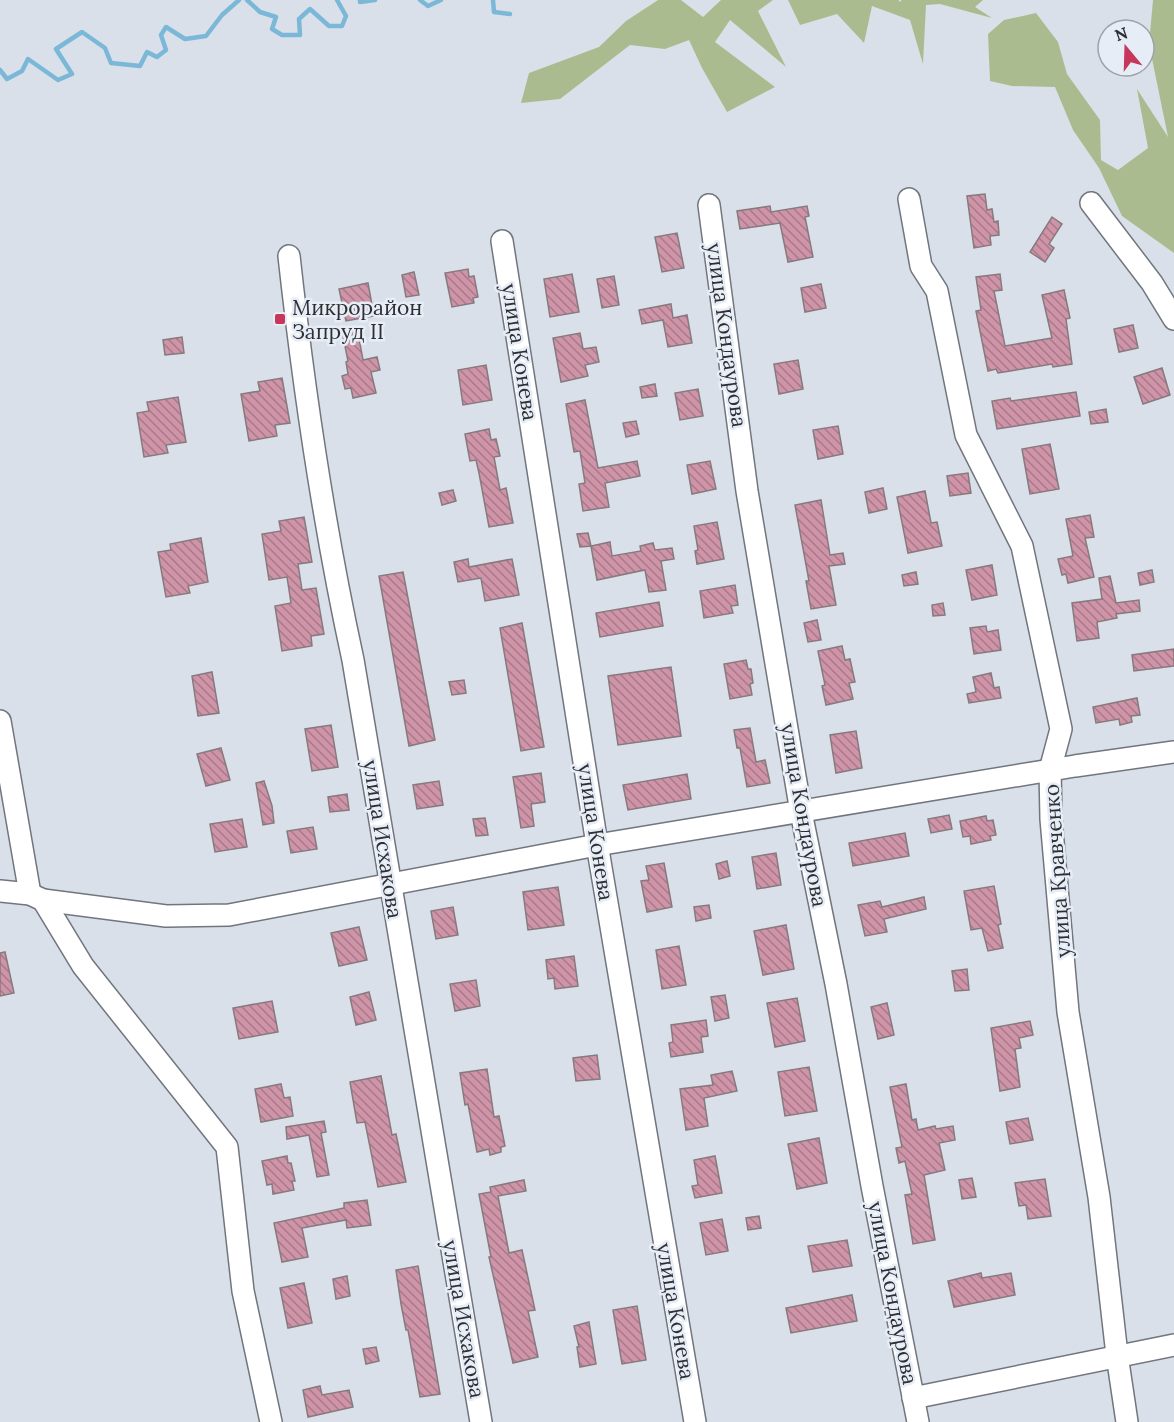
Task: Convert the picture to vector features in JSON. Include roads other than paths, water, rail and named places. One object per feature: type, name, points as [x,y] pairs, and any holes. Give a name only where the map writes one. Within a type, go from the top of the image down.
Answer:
[{"type":"street","name":"улица Кравченко","points":[[909,199],[921,266],[937,291],[966,435],[1022,546],[1060,729],[1050,770],[1051,819],[1068,1012],[1099,1197],[1127,1422]]},
{"type":"street","points":[[1091,203],[1152,283],[1174,319]]},
{"type":"street","name":"улица Кондаурова","points":[[709,205],[747,491],[801,812],[836,984],[874,1198],[918,1422]]},
{"type":"street","name":"улица Конева","points":[[502,241],[597,845],[695,1422]]},
{"type":"street","name":"улица Исхакова","points":[[289,256],[302,372],[318,473],[335,574],[353,660],[481,1422]]},
{"type":"street","points":[[0,721],[37,897],[83,966],[227,1147],[243,1291],[271,1422]]},
{"type":"street","points":[[0,891],[166,916],[229,915],[597,845],[1050,770],[1174,752]]},
{"type":"street","points":[[914,1398],[1174,1345]]},
{"type":"waterway","points":[[0,70],[7,79],[22,71],[28,59],[58,80],[72,74],[56,49],[82,32],[105,48],[111,63],[140,66],[147,52],[157,57],[166,50],[161,35],[166,27],[185,39],[206,36],[222,15],[239,0]]},
{"type":"waterway","points":[[247,0],[260,12],[276,17],[272,29],[282,35],[300,35],[299,19],[310,9],[329,26],[342,26],[346,16],[337,0]]},
{"type":"waterway","points":[[360,0],[360,2],[375,0]]},
{"type":"waterway","points":[[420,0],[428,6],[441,0]]},
{"type":"waterway","points":[[493,0],[494,12],[510,14]]},
{"type":"place","name":"Микрорайон Запруд II","points":[[280,319]]}]
